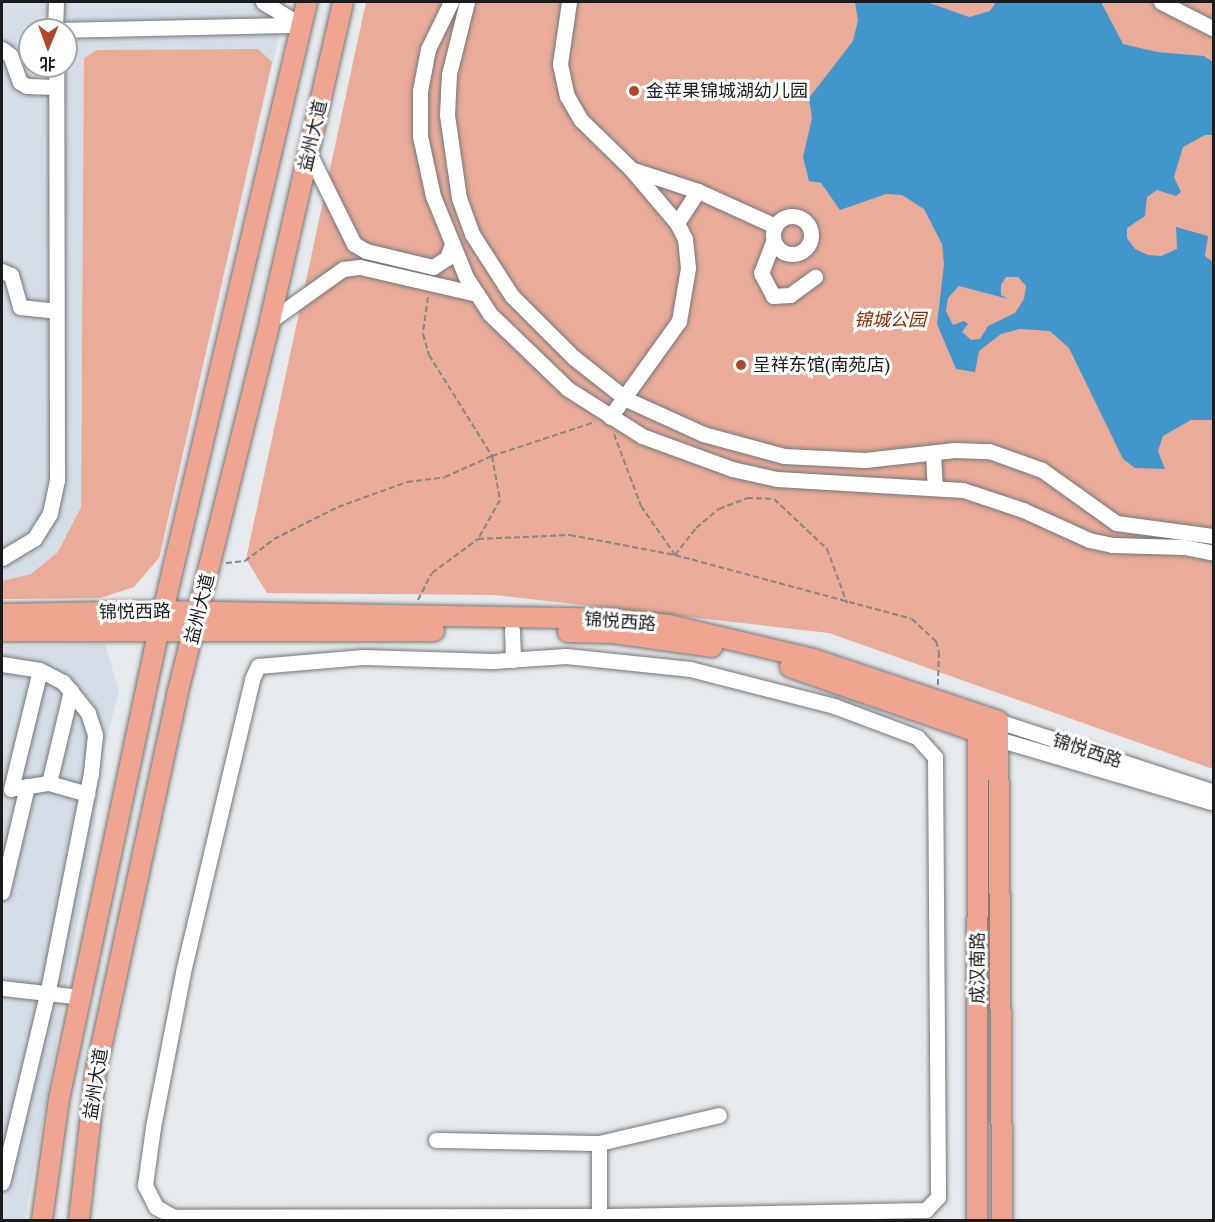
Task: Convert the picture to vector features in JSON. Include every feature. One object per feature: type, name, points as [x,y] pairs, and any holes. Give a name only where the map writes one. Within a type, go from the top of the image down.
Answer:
[{"type":"main road","name":"益州大道","points":[[42,1221],[59,1099],[163,611],[307,2]]},
{"type":"main road","name":"益州大道","points":[[79,1221],[96,1071],[177,695],[195,634],[270,321],[343,2]]},
{"type":"main road","name":"锦悦西路","points":[[2,614],[163,611],[408,618],[614,619],[669,625],[813,659],[937,701],[978,724]]},
{"type":"main road","name":"锦悦西路","points":[[2,631],[195,634],[512,630],[613,633],[714,648],[810,672],[998,730]]},
{"type":"main road","name":"成汉南路","points":[[977,1221],[978,724]]},
{"type":"main road","name":"成汉南路","points":[[998,730],[1002,1221]]},
{"type":"street","points":[[55,18],[56,2]]},
{"type":"street","points":[[263,2],[301,25]]},
{"type":"street","points":[[452,2],[428,50],[419,113],[424,165],[452,244],[489,314],[535,362],[610,417],[681,453],[777,479],[963,490],[992,498],[1089,540],[1112,545],[1165,546],[1214,553]]},
{"type":"street","points":[[467,2],[449,74],[447,115],[459,198],[472,234],[512,296],[573,357],[626,399],[703,434],[784,456],[865,460],[969,449],[1016,459],[1042,470],[1116,523],[1165,527],[1214,536]]},
{"type":"street","points":[[569,2],[560,64],[567,96],[581,120],[631,169],[677,223],[685,239],[688,268],[679,321],[626,399],[610,417]]},
{"type":"street","points":[[1161,2],[1214,29]]},
{"type":"street","points":[[78,30],[301,25]]},
{"type":"street","points":[[2,49],[10,55],[15,76],[20,82],[27,86],[56,87]]},
{"type":"street","points":[[2,558],[34,539],[50,513],[57,480],[56,78]]},
{"type":"street","points":[[309,153],[354,244],[366,251],[433,267],[447,258],[452,244]]},
{"type":"street","points":[[631,169],[698,190],[775,226]]},
{"type":"street","points":[[677,223],[698,190]]},
{"type":"street","points":[[773,242],[777,249],[792,255],[800,253],[810,241],[808,225],[803,219],[787,216],[775,226],[773,242],[761,273],[773,296],[790,295],[815,277]]},
{"type":"street","points":[[270,321],[343,269],[360,267],[477,294]]},
{"type":"street","points":[[2,271],[11,275],[20,307],[56,312]]},
{"type":"street","points":[[933,453],[935,488]]},
{"type":"street","points":[[1165,527],[1165,546]]},
{"type":"street","points":[[512,630],[513,660]]},
{"type":"street","points":[[566,656],[690,669],[834,706],[917,736],[935,756],[938,1197],[926,1210],[599,1218],[174,1217],[156,1207],[145,1185],[183,972],[252,679],[258,666],[363,657],[513,660],[566,656]]},
{"type":"street","points":[[2,664],[40,670],[63,682],[88,713],[94,735],[87,794],[48,990],[2,1183]]},
{"type":"street","points":[[40,670],[6,789],[49,783],[87,794]]},
{"type":"street","points":[[49,783],[71,691]]},
{"type":"street","name":"锦悦西路","points":[[998,730],[1214,792]]},
{"type":"street","name":"锦悦西路","points":[[998,730],[1214,803]]},
{"type":"street","points":[[2,892],[27,786]]},
{"type":"street","points":[[2,988],[48,990],[81,997]]},
{"type":"street","points":[[436,1140],[599,1143],[719,1115]]},
{"type":"street","points":[[599,1143],[599,1218]]},
{"type":"path","points":[[408,618],[432,573],[478,538],[500,500],[492,456],[429,355],[423,334],[430,283]]},
{"type":"path","points":[[211,565],[245,561],[274,539],[338,507],[407,482],[445,477],[492,456],[610,417],[618,452],[641,506],[675,555]]},
{"type":"path","points":[[675,555],[696,528],[719,509],[747,498],[774,499],[827,549],[847,603]]},
{"type":"path","points":[[478,538],[570,535],[675,555],[912,619],[936,641],[939,652],[937,701]]},
{"type":"shaded area","points":[[2,2],[287,2],[159,558],[134,587],[100,598],[2,599]]},
{"type":"shaded area","points":[[105,644],[119,691],[101,761],[95,826],[25,1220],[2,1220],[2,646]]},
{"type":"green space","name":"锦城公园","points":[[366,2],[1213,2],[1213,769],[829,633],[495,595],[267,593],[246,559]]},
{"type":"green space","points":[[258,49],[272,62],[159,558],[134,587],[100,598],[2,599],[2,581],[31,574],[58,552],[81,507],[84,58],[97,50]]},
{"type":"water","points":[[855,2],[927,2],[969,17],[990,11],[996,2],[1101,2],[1123,44],[1157,52],[1204,56],[1213,62],[1213,135],[1205,135],[1183,147],[1174,177],[1181,192],[1176,196],[1157,190],[1147,197],[1145,216],[1127,228],[1127,238],[1135,249],[1148,255],[1161,256],[1177,249],[1176,227],[1208,236],[1205,256],[1213,262],[1213,420],[1191,420],[1163,436],[1158,451],[1165,469],[1135,468],[1123,459],[1069,348],[1050,331],[1020,329],[1001,334],[979,351],[975,372],[956,369],[937,324],[944,264],[942,244],[924,209],[902,195],[886,194],[840,210],[821,183],[809,181],[803,157],[812,118],[809,98],[853,41],[858,20]],"holes":[[[1006,277],[1018,277],[1026,286],[1024,299],[1015,313],[988,326],[980,339],[971,340],[962,332],[968,324],[964,321],[953,325],[946,311],[948,298],[959,286],[1008,299],[1001,295],[1001,285]]]},
{"type":"place","name":"金苹果锦城湖幼儿园","points":[[634,91]]},
{"type":"place","name":"呈祥东馆(南苑店)","points":[[741,365]]}]
